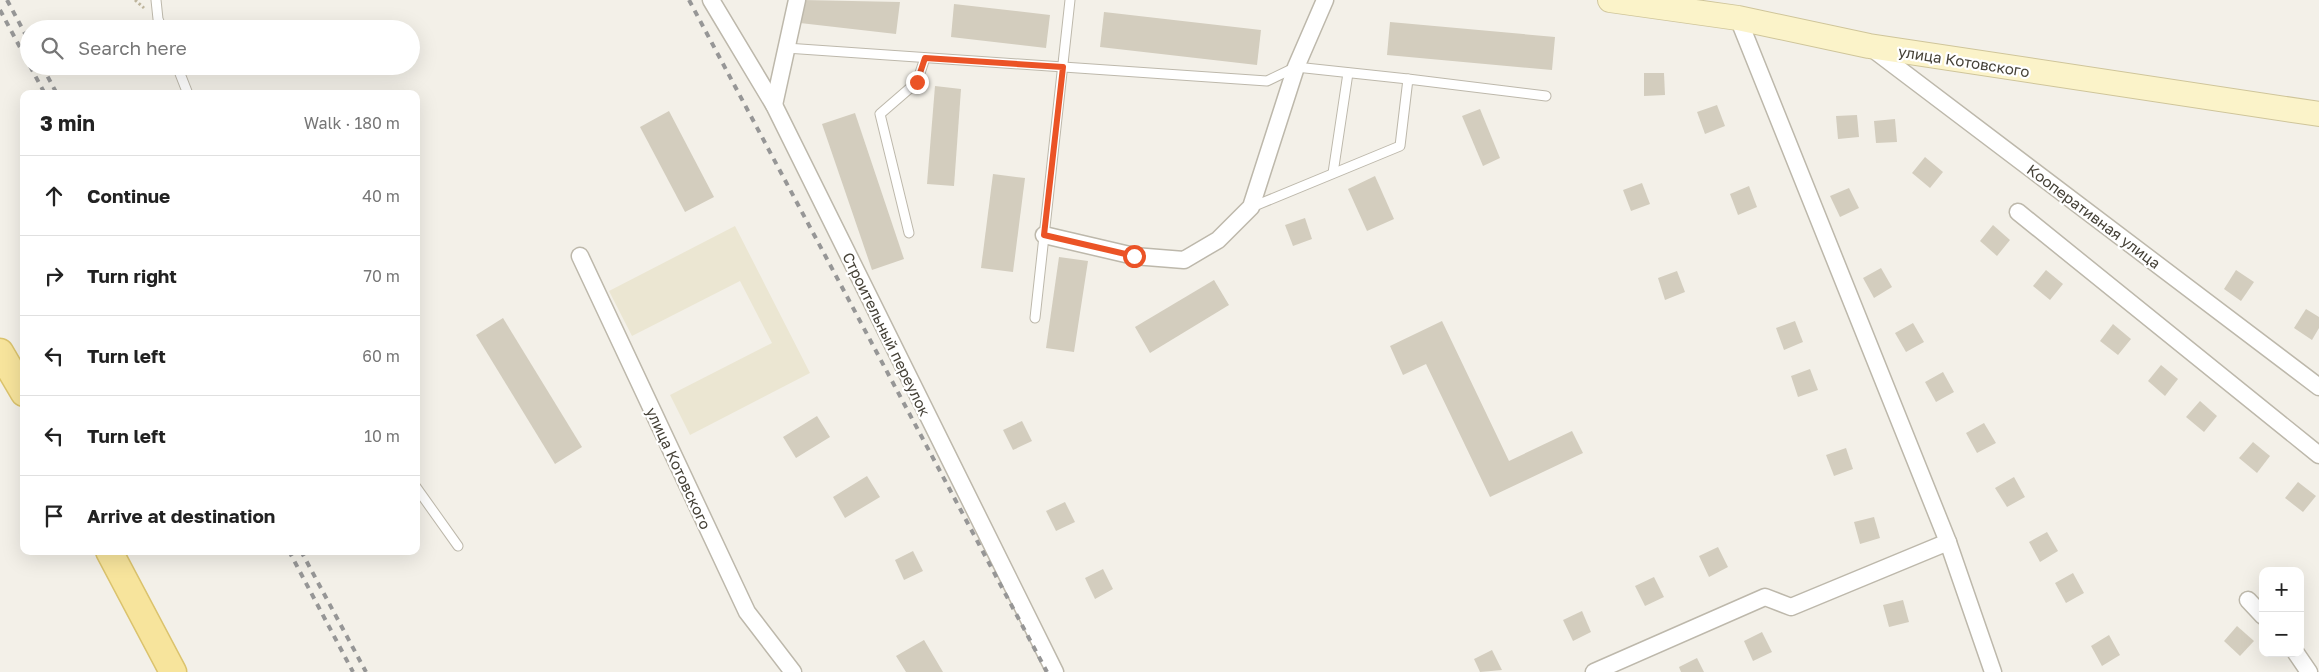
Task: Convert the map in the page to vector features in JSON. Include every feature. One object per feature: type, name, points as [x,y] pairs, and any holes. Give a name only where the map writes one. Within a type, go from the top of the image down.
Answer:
[{"type":"main road","name":"улица Котовского","points":[[1610,0],[1738,18],[1869,46],[2319,114]]},
{"type":"main road","points":[[0,352],[20,386]]},
{"type":"main road","points":[[111,555],[173,672]]},
{"type":"street","name":"Строительный переулок","points":[[711,0],[774,105],[1055,672]]},
{"type":"street","points":[[774,105],[797,0]]},
{"type":"street","points":[[1044,235],[1134,256],[1184,260],[1218,240],[1251,207],[1296,67],[1325,0]]},
{"type":"street","points":[[1738,18],[1948,542],[1992,672]]},
{"type":"street","name":"Кооперативная улица","points":[[1869,46],[2319,387]]},
{"type":"street","points":[[2018,212],[2319,455]]},
{"type":"street","name":"улица Котовского","points":[[580,256],[747,612],[793,672]]},
{"type":"street","points":[[1594,672],[1765,596],[1791,607],[1948,542]]},
{"type":"street","points":[[2248,600],[2259,612]]},
{"type":"street","points":[[2299,657],[2309,672]]},
{"type":"lane","points":[[156,0],[158,20]]},
{"type":"lane","points":[[1035,318],[1070,0]]},
{"type":"lane","points":[[786,48],[1267,81],[1296,67],[1546,96]]},
{"type":"lane","points":[[909,233],[880,114],[917,82],[925,58]]},
{"type":"lane","points":[[1333,173],[1348,73]]},
{"type":"lane","points":[[181,75],[186,90]]},
{"type":"lane","points":[[1251,207],[1400,146],[1408,80]]},
{"type":"lane","points":[[420,493],[458,546]]},
{"type":"shaded area","points":[[735,226],[810,373],[690,435],[670,395],[772,343],[740,281],[632,336],[609,291]]},
{"type":"building","points":[[803,0],[900,2],[896,34],[800,23]]},
{"type":"building","points":[[954,4],[1050,15],[1046,48],[951,37]]},
{"type":"building","points":[[1104,12],[1261,30],[1257,65],[1100,47]]},
{"type":"building","points":[[1390,22],[1555,37],[1552,70],[1387,55]]},
{"type":"building","points":[[1644,73],[1664,73],[1665,95],[1644,96]]},
{"type":"building","points":[[935,86],[961,89],[954,186],[927,184]]},
{"type":"building","points":[[1717,105],[1725,126],[1705,134],[1697,112]]},
{"type":"building","points":[[1480,109],[1500,158],[1483,166],[1462,116]]},
{"type":"building","points":[[669,111],[714,197],[685,212],[640,127]]},
{"type":"building","points":[[855,113],[904,259],[872,270],[822,124]]},
{"type":"building","points":[[1857,115],[1859,137],[1838,139],[1836,116]]},
{"type":"building","points":[[1895,119],[1897,142],[1876,143],[1874,121]]},
{"type":"building","points":[[1925,157],[1943,172],[1930,188],[1912,173]]},
{"type":"building","points":[[993,174],[1025,178],[1013,272],[981,268]]},
{"type":"building","points":[[1375,176],[1394,219],[1367,231],[1348,189]]},
{"type":"building","points":[[1642,183],[1650,204],[1631,211],[1623,190]]},
{"type":"building","points":[[1749,186],[1757,207],[1738,215],[1730,194]]},
{"type":"building","points":[[1849,188],[1859,208],[1840,217],[1830,196]]},
{"type":"building","points":[[1305,218],[1312,239],[1293,246],[1285,225]]},
{"type":"building","points":[[1993,225],[2010,240],[1997,256],[1980,241]]},
{"type":"building","points":[[1059,257],[1088,261],[1074,352],[1046,348]]},
{"type":"building","points":[[1881,268],[1892,287],[1874,298],[1863,278]]},
{"type":"building","points":[[2046,270],[2063,284],[2050,300],[2033,286]]},
{"type":"building","points":[[2236,270],[2254,282],[2241,301],[2224,289]]},
{"type":"building","points":[[1677,271],[1685,292],[1665,300],[1658,278]]},
{"type":"building","points":[[1214,280],[1229,305],[1150,353],[1135,327]]},
{"type":"building","points":[[2306,309],[2319,317],[2319,328],[2312,340],[2294,328]]},
{"type":"building","points":[[503,318],[582,447],[555,464],[476,335]]},
{"type":"building","points":[[1442,321],[1509,461],[1572,431],[1583,453],[1490,497],[1426,364],[1403,375],[1390,346]]},
{"type":"building","points":[[1795,321],[1803,342],[1784,350],[1776,328]]},
{"type":"building","points":[[1913,323],[1924,342],[1906,352],[1895,333]]},
{"type":"building","points":[[2113,324],[2131,339],[2118,355],[2100,341]]},
{"type":"building","points":[[2161,365],[2178,379],[2165,396],[2148,381]]},
{"type":"building","points":[[1810,369],[1818,390],[1798,397],[1791,376]]},
{"type":"building","points":[[1943,372],[1954,392],[1936,402],[1925,382]]},
{"type":"building","points":[[2200,401],[2217,416],[2204,432],[2186,417]]},
{"type":"building","points":[[817,416],[830,437],[796,458],[783,437]]},
{"type":"building","points":[[1022,421],[1032,441],[1013,450],[1003,430]]},
{"type":"building","points":[[1984,423],[1996,443],[1977,453],[1966,433]]},
{"type":"building","points":[[2253,442],[2270,456],[2257,473],[2239,458]]},
{"type":"building","points":[[1846,448],[1853,469],[1834,476],[1826,455]]},
{"type":"building","points":[[867,476],[880,497],[845,518],[833,497]]},
{"type":"building","points":[[2014,477],[2025,497],[2007,507],[1995,488]]},
{"type":"building","points":[[2298,482],[2316,496],[2303,512],[2285,498]]},
{"type":"building","points":[[1065,502],[1075,522],[1056,531],[1046,511]]},
{"type":"building","points":[[1874,517],[1880,538],[1860,544],[1854,522]]},
{"type":"building","points":[[2047,532],[2058,551],[2040,562],[2029,542]]},
{"type":"building","points":[[1718,547],[1728,567],[1709,577],[1699,556]]},
{"type":"building","points":[[913,551],[923,571],[904,580],[895,560]]},
{"type":"building","points":[[1103,569],[1113,589],[1095,599],[1085,578]]},
{"type":"building","points":[[2073,573],[2084,593],[2066,603],[2055,583]]},
{"type":"building","points":[[1654,577],[1664,597],[1645,606],[1635,586]]},
{"type":"building","points":[[1903,600],[1909,622],[1889,627],[1883,605]]},
{"type":"building","points":[[1582,611],[1591,632],[1573,641],[1563,620]]},
{"type":"building","points":[[2237,626],[2254,641],[2240,656],[2224,641]]},
{"type":"building","points":[[1762,632],[1772,652],[1753,661],[1744,641]]},
{"type":"building","points":[[2109,635],[2120,655],[2102,666],[2091,646]]},
{"type":"building","points":[[924,640],[943,672],[906,672],[896,656]]},
{"type":"building","points":[[1492,650],[1502,670],[1480,672],[1474,659]]},
{"type":"building","points":[[1697,658],[1704,672],[1681,672],[1679,667]]},
{"type":"railway","points":[[7,0],[20,24]]},
{"type":"railway","points":[[689,0],[1047,672]]},
{"type":"railway","points":[[0,10],[20,47]]},
{"type":"railway","points":[[35,75],[43,90]]},
{"type":"railway","points":[[47,75],[55,90]]},
{"type":"railway","points":[[291,555],[353,672]]},
{"type":"railway","points":[[303,555],[366,672]]},
{"type":"route","points":[[917,82],[925,58],[1063,67],[1044,235],[1134,256]]}]
